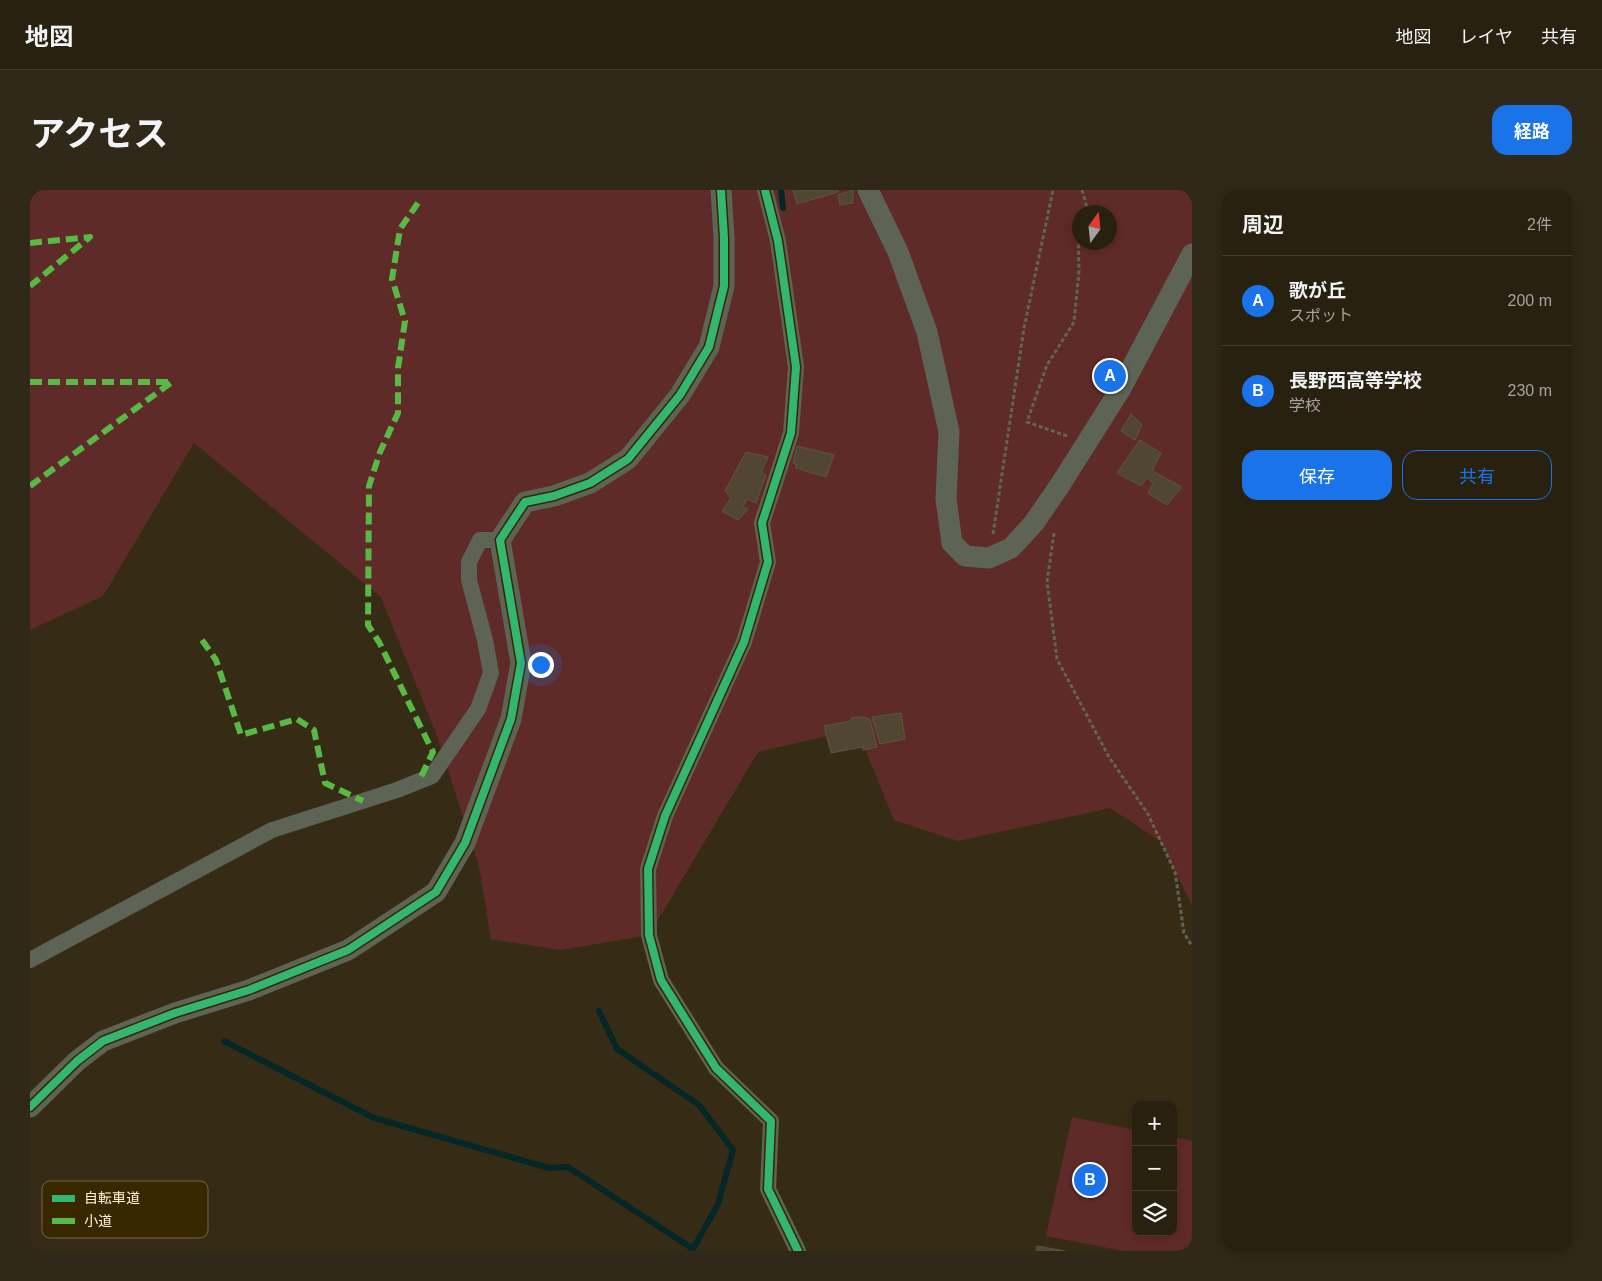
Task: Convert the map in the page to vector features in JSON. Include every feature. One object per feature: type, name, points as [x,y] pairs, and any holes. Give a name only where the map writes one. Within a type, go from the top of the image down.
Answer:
[{"type":"street","points":[[30,1107],[77,1061],[103,1040],[249,990],[348,950],[436,892],[465,844],[511,719],[521,663],[500,540],[525,502],[554,496],[590,483],[628,460],[680,395],[709,347],[724,286],[721,190]]},
{"type":"street","points":[[765,190],[778,241],[796,366],[791,433],[762,524],[768,562],[744,642],[665,816],[648,869],[649,935],[661,980],[716,1068],[771,1121],[768,1190],[798,1251]]},
{"type":"street","points":[[868,190],[898,252],[927,332],[949,432],[946,499],[952,543],[964,556],[989,558],[1011,548],[1034,523],[1120,390],[1192,254]]},
{"type":"street","points":[[30,960],[272,830],[396,790],[432,776],[478,709],[491,673],[485,640],[469,580],[469,562],[480,540],[500,540]]},
{"type":"path","points":[[989,558],[1024,328],[1053,190]]},
{"type":"path","points":[[1082,190],[1086,205]]},
{"type":"path","points":[[1078,250],[1079,271],[1074,322],[1047,365],[1027,422],[1086,444]]},
{"type":"path","points":[[1055,524],[1047,582],[1057,659],[1109,757],[1148,814],[1172,864],[1175,872],[1184,933],[1192,946]]},
{"type":"shaded area","points":[[30,190],[1192,190],[1192,905],[1160,841],[1110,808],[958,841],[894,820],[857,729],[758,752],[649,935],[561,950],[491,939],[479,866],[437,736],[381,597],[194,443],[103,596],[30,630]]},
{"type":"shaded area","points":[[1072,1117],[1132,1129],[1132,1236],[1177,1236],[1177,1138],[1192,1141],[1192,1251],[1124,1251],[1046,1236]]},
{"type":"building","points":[[793,190],[838,190],[838,192],[797,204]]},
{"type":"building","points":[[853,190],[853,203],[840,205],[838,195]]},
{"type":"building","points":[[1131,414],[1142,425],[1135,440],[1121,431]]},
{"type":"building","points":[[1140,440],[1161,453],[1152,471],[1182,487],[1167,505],[1148,493],[1153,483],[1147,478],[1141,486],[1117,473]]},
{"type":"building","points":[[797,446],[834,455],[826,477],[796,468],[796,464],[793,463]]},
{"type":"building","points":[[746,452],[768,457],[761,473],[766,475],[756,503],[747,499],[743,507],[748,509],[738,520],[722,511],[731,498],[725,491]]},
{"type":"building","points":[[901,713],[905,739],[880,744],[872,717]]},
{"type":"building","points":[[863,717],[870,719],[877,747],[863,750],[862,747],[831,753],[824,726],[851,721],[851,718]]},
{"type":"building","points":[[1037,1246],[1065,1251],[1036,1251]]},
{"type":"waterway","points":[[781,190],[783,208]]},
{"type":"waterway","points":[[599,1011],[617,1049],[699,1105],[733,1150],[718,1204],[692,1251]]},
{"type":"waterway","points":[[224,1041],[374,1118],[549,1168],[568,1167],[693,1249]]},
{"type":"marked path","points":[[418,203],[400,229],[392,279],[405,321],[398,368],[398,413],[380,452],[369,486],[368,625],[379,642],[433,752],[419,781]]},
{"type":"marked path","points":[[30,243],[90,237],[30,286]]},
{"type":"marked path","points":[[30,382],[172,382],[30,486]]},
{"type":"marked path","points":[[202,640],[216,660],[241,735],[297,719],[314,730],[325,783],[363,801]]},
{"type":"cycle path","points":[[30,1107],[77,1061],[103,1041],[175,1013],[249,990],[348,950],[436,892],[465,843],[511,719],[521,663],[500,540],[525,502],[554,496],[590,483],[628,459],[680,395],[709,347],[724,286],[721,190]]},
{"type":"cycle path","points":[[765,190],[778,241],[796,367],[791,433],[762,523],[768,562],[744,642],[665,816],[648,869],[649,935],[661,980],[716,1068],[771,1121],[768,1189],[798,1251]]},
{"type":"place","name":"歌が丘","points":[[1110,376]]},
{"type":"place","name":"長野西高等学校","points":[[1090,1180]]}]
